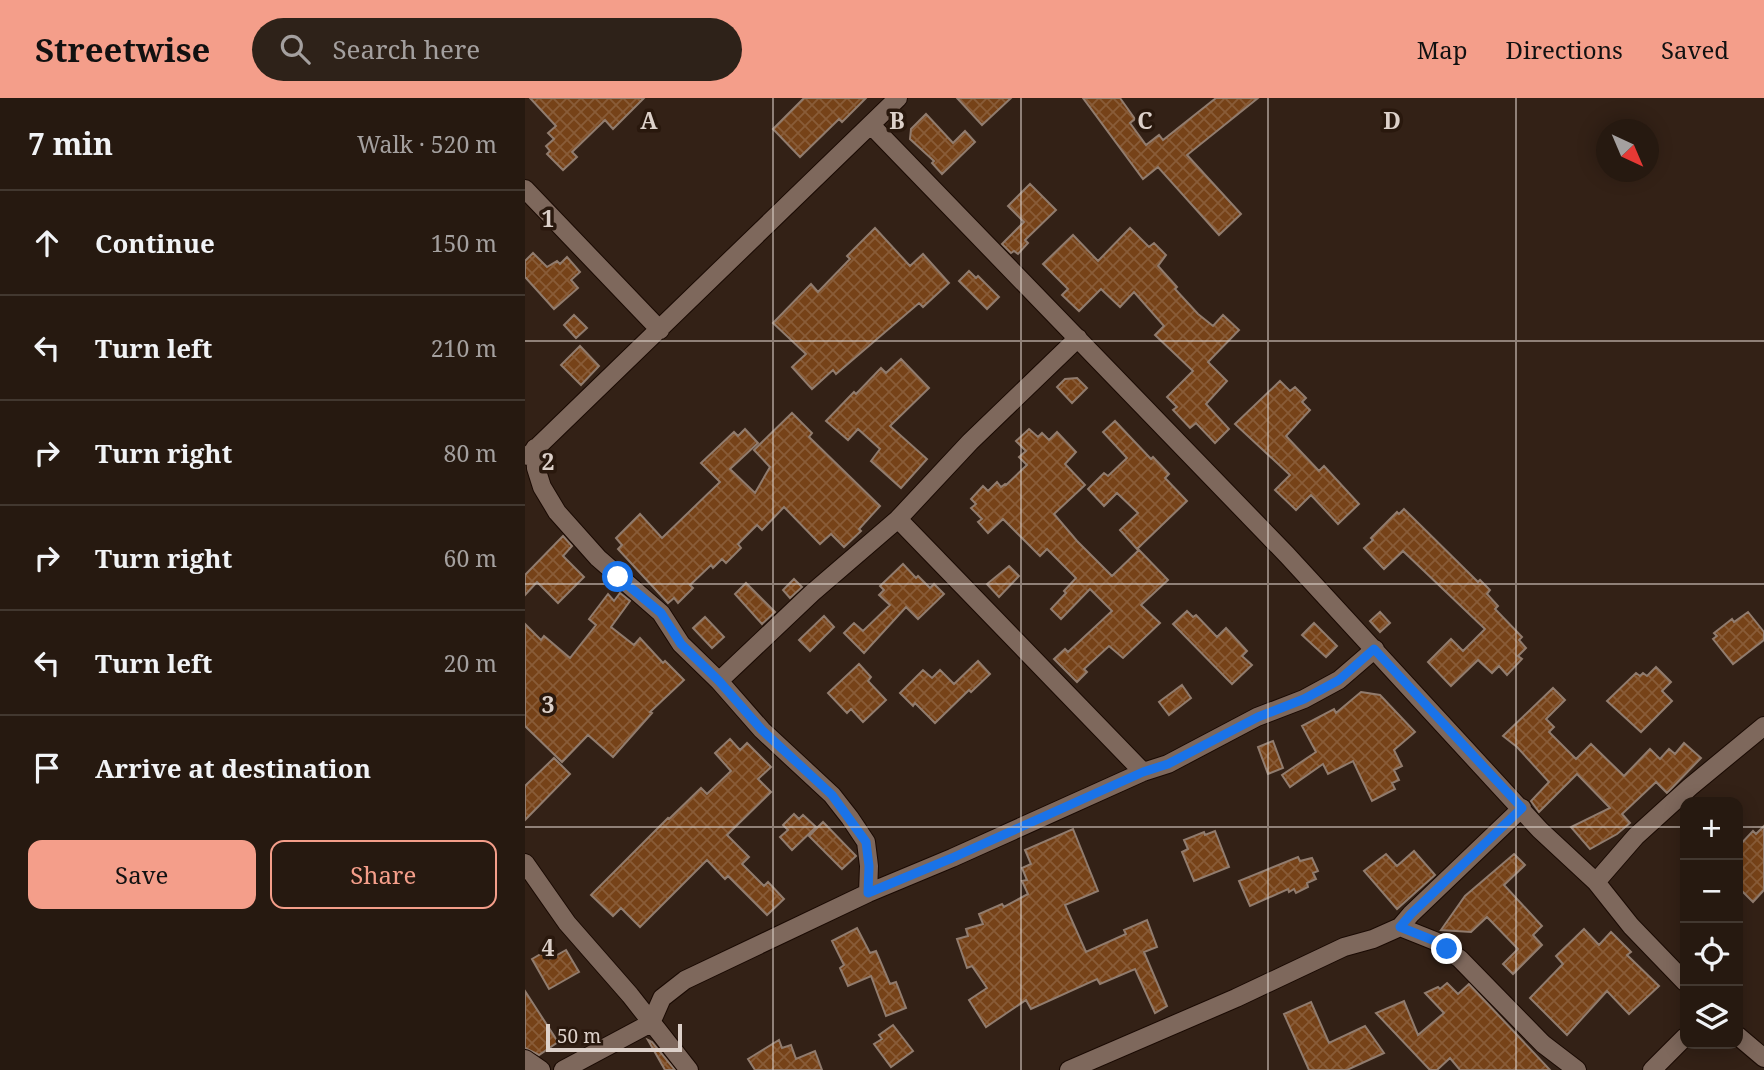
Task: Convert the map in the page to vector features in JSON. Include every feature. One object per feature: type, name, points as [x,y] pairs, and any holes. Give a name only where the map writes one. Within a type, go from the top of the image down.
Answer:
[{"type":"street","points":[[868,893],[866,842],[850,818],[824,787],[762,730],[719,681],[681,644],[661,613],[598,558],[557,512],[542,487],[530,453],[898,98]]},
{"type":"street","points":[[871,125],[1374,649],[1540,830],[1596,883],[1631,926],[1680,977]]},
{"type":"street","points":[[525,189],[660,330]]},
{"type":"street","points":[[719,681],[812,593],[898,519],[970,442],[1078,338]]},
{"type":"street","points":[[898,519],[1143,772]]},
{"type":"street","points":[[563,1070],[651,1023],[662,998],[685,980],[868,893],[1143,772],[1168,764],[1258,717],[1304,699],[1339,680],[1374,649]]},
{"type":"street","points":[[1596,883],[1636,836],[1764,726]]},
{"type":"street","points":[[1069,1070],[1224,1003],[1344,947],[1373,939],[1400,927],[1522,808]]},
{"type":"street","points":[[525,863],[567,923],[689,1070]]},
{"type":"street","points":[[1400,927],[1435,941],[1454,954],[1543,1044],[1577,1070]]},
{"type":"street","points":[[1743,1040],[1764,1058]]},
{"type":"street","points":[[1652,1070],[1680,1042]]},
{"type":"street","points":[[525,1059],[541,1070]]},
{"type":"building","points":[[530,98],[644,98],[613,129],[605,120],[572,152],[577,157],[563,170],[547,154],[550,151],[546,146],[554,139],[548,133],[556,126]]},
{"type":"building","points":[[804,98],[866,98],[842,122],[839,119],[800,157],[773,129]]},
{"type":"building","points":[[957,98],[1011,98],[982,125]]},
{"type":"building","points":[[1083,98],[1120,98],[1135,119],[1130,123],[1146,145],[1159,135],[1163,140],[1216,98],[1258,98],[1187,155],[1241,214],[1219,235],[1158,167],[1143,179]]},
{"type":"building","points":[[926,114],[953,143],[965,131],[975,142],[942,174],[932,163],[934,161],[910,139],[911,129]]},
{"type":"building","points":[[1030,184],[1056,210],[1025,240],[1028,243],[1018,254],[1014,251],[1011,253],[1002,244],[1024,222],[1008,206]]},
{"type":"building","points":[[875,228],[910,266],[923,254],[949,283],[923,307],[919,303],[836,374],[833,370],[812,389],[792,367],[806,354],[773,323],[811,284],[818,292],[850,259],[847,256]]},
{"type":"building","points":[[1130,228],[1149,247],[1154,243],[1166,255],[1158,266],[1198,314],[1213,326],[1223,315],[1239,330],[1208,362],[1227,381],[1206,404],[1229,429],[1215,443],[1196,423],[1190,428],[1173,410],[1177,407],[1167,397],[1193,371],[1155,335],[1164,326],[1134,292],[1120,307],[1101,289],[1079,311],[1062,295],[1068,289],[1043,264],[1073,235],[1098,261]]},
{"type":"building","points":[[533,253],[547,267],[557,261],[560,264],[567,257],[580,272],[571,280],[578,288],[554,309],[525,277],[525,261]]},
{"type":"building","points":[[969,271],[976,278],[978,276],[999,297],[987,309],[959,281]]},
{"type":"building","points":[[574,315],[587,328],[576,338],[564,325]]},
{"type":"building","points":[[580,346],[599,366],[581,385],[561,365]]},
{"type":"building","points":[[901,359],[929,388],[890,426],[927,459],[901,488],[871,461],[880,449],[858,429],[848,440],[826,421],[881,368],[886,373]]},
{"type":"building","points":[[1077,378],[1087,388],[1072,403],[1057,387],[1065,379]]},
{"type":"building","points":[[1280,381],[1290,391],[1295,387],[1306,398],[1302,402],[1310,410],[1286,436],[1319,471],[1324,466],[1359,504],[1338,524],[1311,495],[1296,510],[1275,490],[1290,475],[1235,424]]},
{"type":"building","points":[[792,413],[812,433],[809,437],[880,506],[859,529],[861,531],[844,547],[831,534],[820,544],[784,507],[762,530],[757,525],[738,544],[741,548],[726,563],[722,559],[713,568],[711,565],[690,585],[693,588],[678,603],[674,598],[668,603],[618,549],[622,545],[616,538],[640,514],[662,538],[720,482],[701,463],[734,432],[738,436],[745,429],[758,443],[730,469],[755,493],[770,467],[754,450]]},
{"type":"building","points":[[1115,421],[1169,474],[1165,478],[1187,501],[1137,549],[1120,530],[1138,513],[1117,493],[1104,506],[1088,489],[1104,473],[1108,476],[1127,458],[1103,432]]},
{"type":"building","points":[[1029,429],[1038,437],[1042,433],[1049,440],[1057,432],[1076,452],[1065,464],[1085,485],[1054,514],[1077,541],[1112,576],[1139,550],[1168,580],[1141,605],[1160,623],[1123,658],[1109,646],[1084,669],[1087,672],[1077,682],[1054,659],[1065,649],[1068,652],[1112,611],[1090,589],[1061,619],[1051,609],[1076,578],[1047,549],[1040,556],[1003,519],[988,533],[978,522],[982,519],[971,508],[976,504],[971,499],[983,486],[988,491],[997,482],[1001,487],[1006,485],[1027,465],[1019,457],[1026,451],[1016,441]]},
{"type":"building","points":[[1404,509],[1478,582],[1480,580],[1490,590],[1487,594],[1498,606],[1495,609],[1522,637],[1519,640],[1526,648],[1518,656],[1522,659],[1507,675],[1499,666],[1492,673],[1478,660],[1451,686],[1428,662],[1451,639],[1463,651],[1485,629],[1403,551],[1384,569],[1364,548],[1397,512],[1399,514]]},
{"type":"building","points":[[563,536],[572,546],[563,556],[584,577],[558,603],[537,582],[525,595],[525,575]]},
{"type":"building","points":[[903,564],[916,578],[918,576],[930,588],[934,584],[944,594],[918,619],[906,607],[864,653],[844,633],[854,623],[863,631],[890,605],[879,595],[884,590],[880,586]]},
{"type":"building","points":[[1009,566],[1019,576],[999,597],[987,584]]},
{"type":"building","points":[[794,579],[802,587],[790,598],[783,590]]},
{"type":"building","points":[[746,583],[775,612],[762,624],[735,594]]},
{"type":"building","points":[[620,593],[630,601],[611,627],[634,645],[640,638],[663,663],[665,661],[684,680],[650,712],[652,713],[613,757],[588,735],[562,762],[525,726],[525,624],[541,640],[544,636],[570,658],[596,625],[589,619],[608,594],[614,601]]},
{"type":"building","points":[[1187,611],[1193,617],[1196,615],[1217,637],[1226,628],[1247,651],[1242,656],[1252,665],[1232,684],[1173,624]]},
{"type":"building","points":[[1380,612],[1390,623],[1380,632],[1370,621]]},
{"type":"building","points":[[1748,612],[1764,632],[1764,640],[1733,664],[1713,639],[1717,636],[1714,633],[1732,619],[1734,622]]},
{"type":"building","points":[[824,616],[834,627],[810,651],[799,640]]},
{"type":"building","points":[[705,617],[724,637],[712,648],[693,628]]},
{"type":"building","points":[[1314,623],[1337,646],[1326,657],[1302,635]]},
{"type":"building","points":[[978,661],[990,674],[935,723],[915,703],[913,706],[900,693],[923,670],[932,678],[940,670],[954,684]]},
{"type":"building","points":[[859,664],[871,677],[868,681],[886,700],[863,722],[851,709],[847,713],[828,693]]},
{"type":"building","points":[[1656,667],[1671,682],[1662,691],[1672,701],[1641,732],[1607,701],[1636,673],[1647,676]]},
{"type":"building","points":[[1182,685],[1191,698],[1169,715],[1159,702]]},
{"type":"building","points":[[1553,688],[1565,700],[1546,719],[1554,727],[1549,732],[1576,759],[1591,744],[1624,776],[1650,749],[1660,759],[1669,749],[1675,754],[1684,743],[1701,758],[1667,793],[1656,782],[1622,814],[1630,823],[1617,834],[1590,849],[1571,827],[1610,808],[1577,774],[1539,812],[1531,801],[1549,782],[1517,747],[1503,736]]},
{"type":"building","points":[[1361,692],[1380,695],[1415,732],[1394,750],[1402,766],[1394,770],[1399,780],[1392,783],[1395,789],[1372,801],[1353,761],[1328,774],[1323,764],[1290,787],[1282,775],[1316,752],[1302,726],[1334,709],[1336,713]]},
{"type":"building","points":[[730,739],[740,750],[747,743],[771,767],[758,779],[771,792],[727,835],[749,857],[742,864],[764,886],[768,882],[784,899],[767,915],[728,876],[725,879],[707,860],[640,927],[621,908],[613,916],[591,895],[701,788],[707,794],[731,771],[715,753]]},
{"type":"building","points":[[1273,741],[1283,768],[1268,774],[1258,747]]},
{"type":"building","points":[[554,758],[570,774],[525,820],[525,786]]},
{"type":"building","points":[[794,814],[799,819],[803,815],[816,827],[792,850],[780,837],[788,830],[783,825]]},
{"type":"building","points":[[823,822],[856,856],[842,869],[809,836]]},
{"type":"building","points":[[1764,826],[1764,890],[1753,902],[1743,892],[1743,842],[1753,831],[1756,834]]},
{"type":"building","points":[[1073,829],[1098,891],[1065,905],[1086,952],[1126,934],[1124,930],[1147,920],[1157,947],[1144,952],[1167,1006],[1155,1013],[1135,969],[1100,984],[1097,979],[1031,1009],[1026,1000],[986,1027],[969,1000],[987,988],[972,966],[967,968],[957,939],[968,936],[966,929],[983,924],[979,914],[1002,904],[1004,907],[1028,894],[1022,881],[1027,880],[1022,868],[1031,864],[1025,850]]},
{"type":"building","points":[[1215,831],[1229,867],[1194,881],[1182,852],[1188,849],[1184,840],[1204,832],[1205,835]]},
{"type":"building","points":[[1414,851],[1435,875],[1397,909],[1364,871],[1386,854],[1397,866]]},
{"type":"building","points":[[1514,854],[1525,865],[1504,885],[1542,926],[1533,935],[1542,945],[1513,974],[1503,964],[1518,949],[1487,917],[1471,932],[1441,930],[1465,896]]},
{"type":"building","points":[[1298,857],[1300,861],[1312,858],[1318,871],[1313,873],[1316,879],[1296,893],[1294,889],[1289,892],[1288,889],[1250,906],[1239,881]]},
{"type":"building","points":[[857,928],[870,953],[876,951],[890,984],[896,982],[906,1008],[886,1016],[871,976],[848,986],[840,968],[844,965],[832,941]]},
{"type":"building","points":[[1584,929],[1599,945],[1611,932],[1631,952],[1627,955],[1659,986],[1629,1014],[1607,991],[1567,1035],[1530,998],[1563,964],[1556,956]]},
{"type":"building","points":[[566,950],[579,972],[549,989],[532,959],[546,951],[550,959]]},
{"type":"building","points":[[1447,983],[1458,994],[1469,984],[1550,1070],[1460,1070],[1450,1058],[1437,1070],[1430,1070],[1376,1013],[1404,1001],[1418,1035],[1444,1013],[1425,993],[1438,987],[1440,989]]},
{"type":"building","points":[[525,991],[558,1042],[539,1055],[525,1048]]},
{"type":"building","points":[[1311,1002],[1329,1043],[1365,1026],[1384,1053],[1347,1070],[1309,1070],[1284,1014]]},
{"type":"building","points":[[893,1025],[913,1051],[891,1067],[874,1044],[882,1039],[879,1035]]},
{"type":"building","points":[[648,1040],[652,1042],[675,1070],[665,1070]]},
{"type":"building","points":[[779,1040],[782,1048],[791,1045],[796,1059],[815,1051],[822,1070],[755,1070],[748,1059]]},
{"type":"route","points":[[618,577],[661,613],[681,644],[719,681],[762,730],[832,795],[866,842],[868,893],[1143,772],[1168,764],[1258,717],[1304,699],[1339,680],[1374,649],[1522,808],[1400,927],[1435,941],[1447,949]]}]
